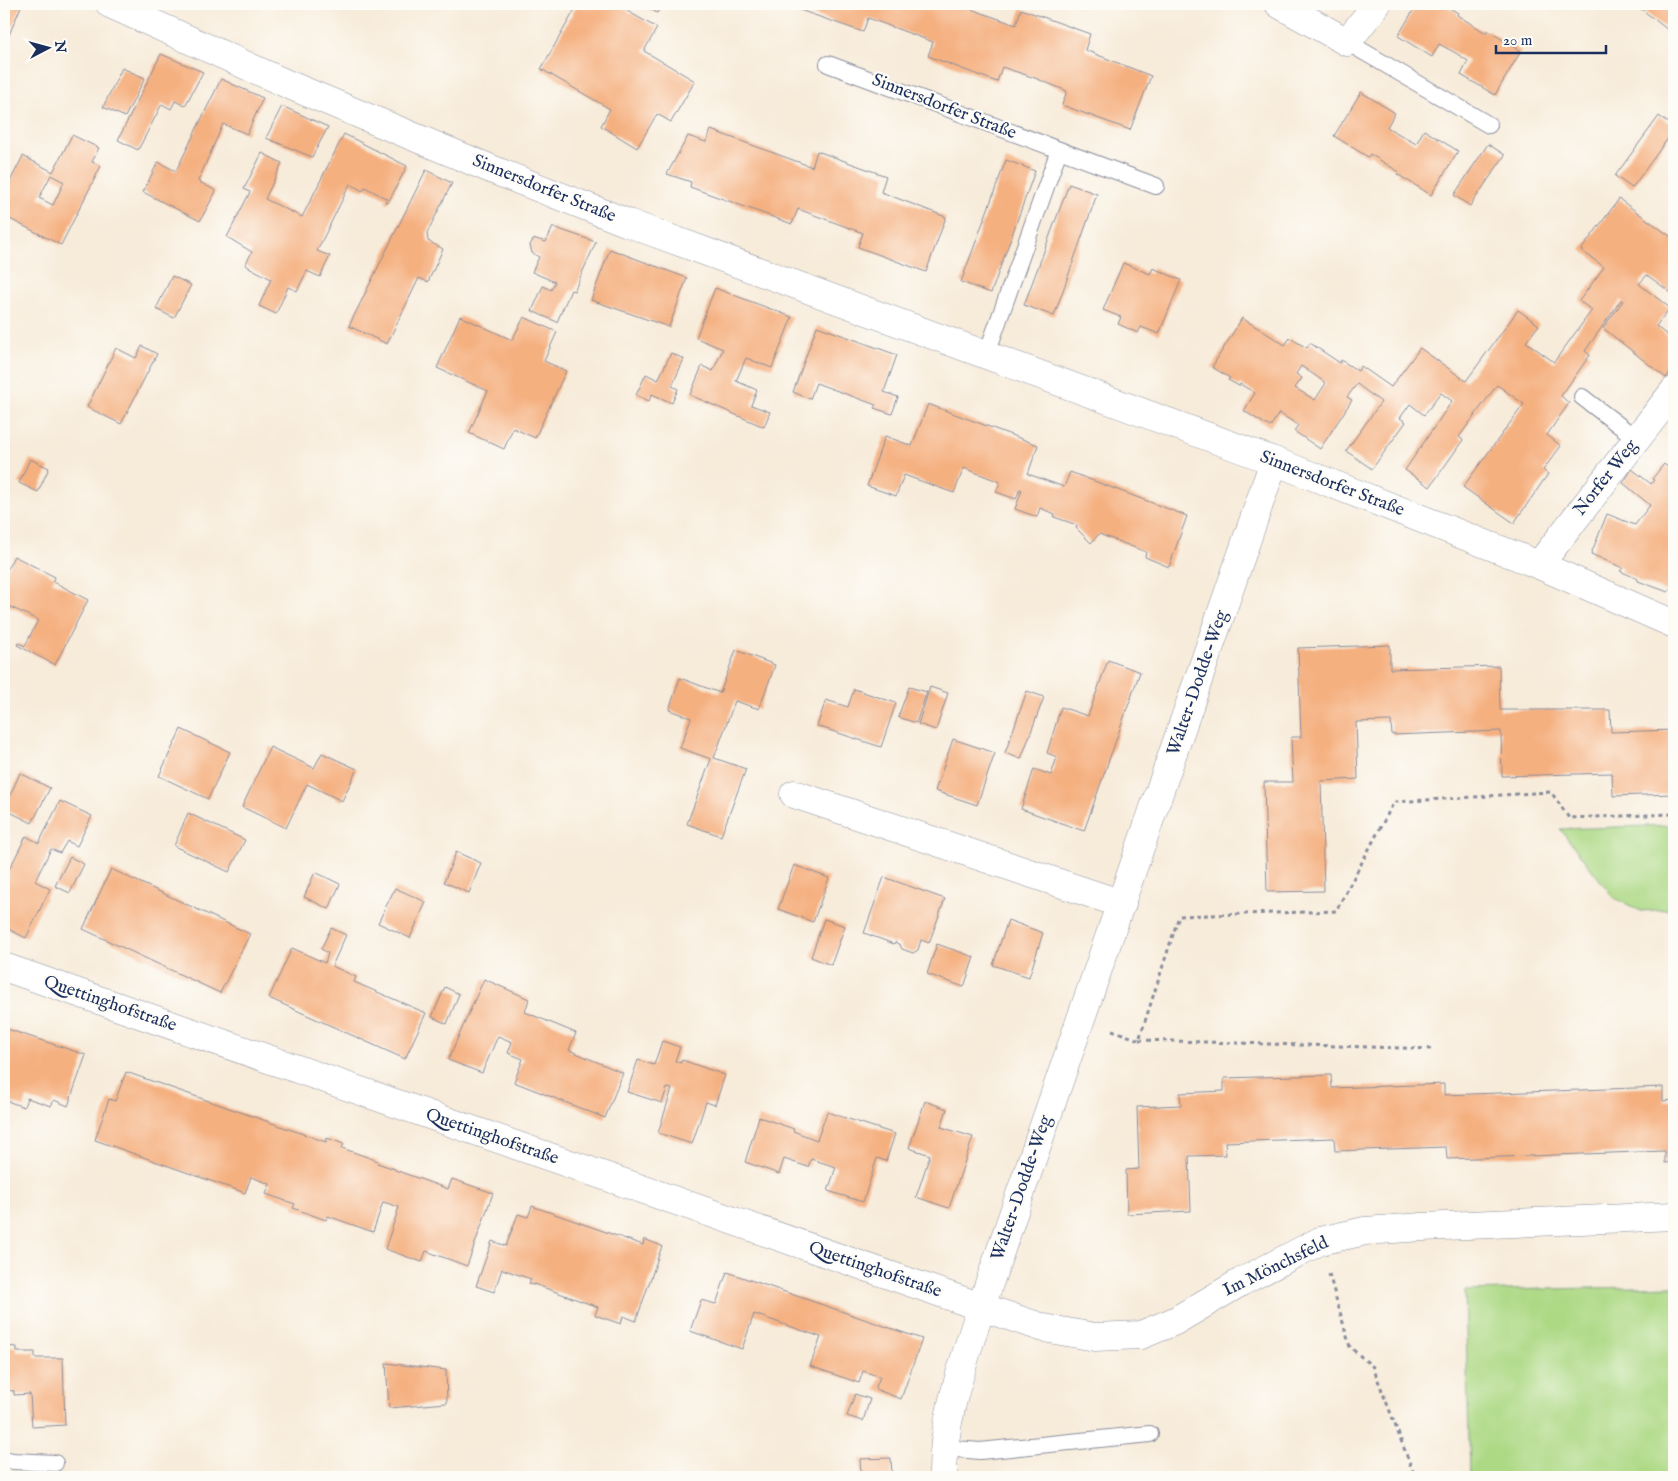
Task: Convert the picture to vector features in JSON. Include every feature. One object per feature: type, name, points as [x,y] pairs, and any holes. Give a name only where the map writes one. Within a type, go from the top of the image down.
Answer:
[{"type":"street","name":"Sinnersdorfer Straße","points":[[110,4],[287,84],[496,171],[628,223],[1274,461],[1539,565],[1674,624]]},
{"type":"street","points":[[1279,4],[1347,42],[1377,4]]},
{"type":"street","name":"Norfer Weg","points":[[1539,565],[1674,391]]},
{"type":"street","name":"Walter-Dodde-Weg","points":[[943,1477],[944,1448],[954,1395],[981,1307],[1274,461]]},
{"type":"street","points":[[794,794],[1122,904]]},
{"type":"street","name":"Quettinghofstraße","points":[[4,967],[981,1307]]},
{"type":"street","name":"Im Mönchsfeld","points":[[981,1307],[1044,1328],[1095,1337],[1141,1335],[1175,1321],[1241,1282],[1320,1241],[1365,1231],[1674,1216]]},
{"type":"lane","points":[[1347,42],[1489,125]]},
{"type":"lane","name":"Sinnersdorfer Straße","points":[[828,64],[1156,186]]},
{"type":"lane","points":[[986,356],[1059,150]]},
{"type":"lane","points":[[1582,397],[1637,439]]},
{"type":"lane","points":[[944,1448],[980,1451],[1150,1434]]},
{"type":"lane","points":[[4,1459],[55,1463]]},
{"type":"path","points":[[1139,1040],[1179,916],[1336,911],[1394,802],[1551,792],[1570,818],[1674,814]]},
{"type":"path","points":[[1081,1019],[1139,1040],[1434,1048]]},
{"type":"path","points":[[1320,1241],[1350,1347],[1373,1367],[1415,1477]]},
{"type":"green space","points":[[1674,825],[1674,909],[1641,911],[1614,898],[1560,829]]},
{"type":"green space","points":[[1674,1286],[1674,1477],[1470,1477],[1465,1291]]},
{"type":"building","points":[[4,4],[22,4],[4,47]]},
{"type":"building","points":[[578,4],[615,4],[657,28],[644,51],[695,81],[671,122],[657,114],[637,148],[601,126],[610,109],[541,69]]},
{"type":"building","points":[[641,4],[663,4],[657,13]]},
{"type":"building","points":[[795,4],[957,4],[1016,25],[1021,9],[1090,34],[1085,50],[1151,76],[1130,130],[1062,105],[1067,91],[1035,78],[1002,67],[997,82],[928,56],[933,42],[868,18],[863,32],[794,8]]},
{"type":"building","points":[[1417,4],[1443,4],[1486,33],[1487,30],[1521,51],[1495,95],[1461,75],[1468,61],[1454,52],[1439,44],[1432,57],[1398,36]]},
{"type":"building","points":[[1635,4],[1674,4],[1674,33],[1673,34]]},
{"type":"building","points":[[161,54],[203,72],[185,106],[175,101],[171,109],[162,104],[138,150],[118,140]]},
{"type":"building","points":[[122,68],[145,78],[125,117],[103,107]]},
{"type":"building","points":[[221,79],[263,98],[247,134],[223,124],[198,181],[216,191],[200,221],[143,192],[158,162],[176,171]]},
{"type":"building","points":[[1361,92],[1395,113],[1387,127],[1416,144],[1424,130],[1458,151],[1431,195],[1397,174],[1399,172],[1370,154],[1368,157],[1334,136]]},
{"type":"building","points":[[282,106],[328,127],[312,157],[266,138]]},
{"type":"building","points":[[1659,116],[1674,127],[1674,130],[1632,188],[1615,176]]},
{"type":"building","points":[[711,130],[812,167],[817,151],[886,176],[881,192],[946,217],[926,272],[858,247],[863,233],[798,209],[792,224],[690,187],[691,182],[667,174],[688,136],[706,142]]},
{"type":"building","points":[[344,134],[407,166],[388,203],[385,202],[387,199],[365,187],[363,191],[350,184],[317,251],[330,256],[320,277],[307,271],[297,291],[288,287],[276,314],[259,306],[271,279],[245,265],[252,252],[227,237],[250,192],[244,189],[262,153],[282,163],[265,199],[302,217]]},
{"type":"building","points":[[72,135],[99,148],[92,162],[101,166],[61,245],[4,216],[4,193],[23,156],[53,172]],"holes":[[[51,175],[64,182],[53,205],[39,198]]]},
{"type":"building","points":[[1488,144],[1505,155],[1470,206],[1454,195]]},
{"type":"building","points":[[1006,160],[1035,171],[991,293],[961,282]]},
{"type":"building","points":[[426,170],[452,183],[427,233],[428,241],[443,249],[428,282],[419,278],[387,344],[349,326]]},
{"type":"building","points":[[1069,184],[1097,194],[1054,316],[1024,305]]},
{"type":"building","points":[[1619,199],[1674,239],[1674,295],[1647,275],[1639,284],[1670,308],[1656,326],[1674,341],[1674,367],[1666,378],[1603,328],[1623,301],[1621,300],[1585,351],[1590,355],[1561,396],[1569,403],[1547,435],[1561,446],[1543,470],[1548,474],[1514,523],[1463,487],[1524,404],[1497,385],[1459,437],[1463,440],[1430,487],[1405,470],[1452,401],[1441,393],[1424,415],[1410,404],[1400,418],[1406,422],[1372,469],[1346,451],[1381,402],[1357,384],[1347,397],[1352,400],[1320,449],[1294,431],[1298,425],[1279,413],[1270,427],[1244,411],[1255,393],[1240,384],[1239,386],[1228,380],[1230,378],[1212,367],[1242,318],[1285,345],[1290,338],[1307,348],[1310,343],[1340,363],[1341,360],[1358,371],[1361,366],[1391,387],[1420,348],[1466,381],[1518,310],[1539,325],[1526,342],[1554,362],[1592,310],[1579,301],[1604,267],[1581,250]],"holes":[[[1301,366],[1326,383],[1315,400],[1295,388],[1302,378],[1296,374]]]},
{"type":"building","points":[[553,227],[596,242],[574,291],[571,290],[557,322],[532,311],[543,286],[551,290],[555,282],[532,272],[539,257],[532,253],[530,245],[536,239],[546,242]]},
{"type":"building","points":[[610,249],[687,278],[669,327],[591,300]]},
{"type":"building","points":[[1123,263],[1150,274],[1153,268],[1181,280],[1159,334],[1141,327],[1138,333],[1118,324],[1121,317],[1103,310]]},
{"type":"building","points":[[172,276],[191,285],[174,318],[156,309]]},
{"type":"building","points":[[715,288],[792,317],[772,368],[746,358],[736,381],[757,390],[751,405],[770,412],[764,427],[690,395],[702,366],[713,371],[723,349],[696,338]]},
{"type":"building","points":[[460,316],[512,340],[524,317],[557,332],[544,361],[566,371],[535,438],[513,428],[504,449],[469,433],[488,391],[437,368]]},
{"type":"building","points":[[817,326],[897,355],[884,392],[898,397],[892,414],[874,408],[876,405],[816,383],[810,399],[793,392]]},
{"type":"building","points":[[142,346],[157,354],[121,424],[87,407],[116,348],[136,358]]},
{"type":"building","points":[[671,353],[684,359],[672,386],[678,389],[672,403],[652,394],[649,401],[636,395],[646,374],[658,380]]},
{"type":"building","points":[[928,404],[1038,445],[1028,474],[1064,487],[1070,472],[1187,516],[1169,567],[1145,557],[1146,552],[1099,534],[1091,543],[1076,528],[1077,525],[1054,517],[1055,514],[1040,508],[1037,517],[1015,509],[1022,490],[1020,489],[1016,499],[996,492],[1000,482],[964,468],[954,493],[904,475],[896,496],[867,486],[885,436],[912,446]]},
{"type":"building","points":[[30,459],[49,468],[38,492],[19,483]]},
{"type":"building","points":[[1674,463],[1674,584],[1668,592],[1638,581],[1638,579],[1620,571],[1623,568],[1591,554],[1607,514],[1635,525],[1650,505],[1623,483],[1632,469],[1651,484],[1654,480],[1652,479],[1664,464],[1670,469]]},
{"type":"building","points":[[14,556],[55,577],[52,581],[88,600],[55,665],[17,645],[18,643],[25,646],[38,620],[4,604],[4,576]]},
{"type":"building","points":[[1390,645],[1390,669],[1499,666],[1500,710],[1610,710],[1611,732],[1674,730],[1674,794],[1613,796],[1612,773],[1502,776],[1501,731],[1392,735],[1391,721],[1356,722],[1358,779],[1321,781],[1324,891],[1267,892],[1264,782],[1293,782],[1291,737],[1301,737],[1298,648]]},
{"type":"building","points":[[736,650],[775,665],[759,709],[735,701],[714,758],[746,769],[721,836],[687,824],[711,759],[680,748],[691,718],[669,710],[680,678],[720,693]]},
{"type":"building","points":[[1108,660],[1140,672],[1084,831],[1021,809],[1034,769],[1051,775],[1057,757],[1047,753],[1061,707],[1088,716]]},
{"type":"building","points":[[909,687],[927,692],[916,723],[898,717]]},
{"type":"building","points":[[930,687],[948,693],[936,730],[918,724]]},
{"type":"building","points":[[854,689],[896,703],[881,747],[817,726],[826,700],[848,707]]},
{"type":"building","points":[[1027,691],[1044,697],[1021,759],[1005,753]]},
{"type":"building","points":[[181,729],[230,752],[208,799],[159,776]]},
{"type":"building","points":[[953,739],[995,753],[977,805],[935,791]]},
{"type":"building","points":[[270,747],[314,768],[322,753],[357,769],[342,801],[307,784],[286,828],[242,807]]},
{"type":"building","points":[[20,773],[50,788],[32,823],[4,809]]},
{"type":"building","points":[[60,801],[92,816],[77,846],[67,841],[60,853],[51,849],[35,881],[50,889],[26,938],[4,927],[4,866],[10,868],[26,836],[39,843]]},
{"type":"building","points":[[188,813],[245,840],[229,872],[174,846]]},
{"type":"building","points":[[456,852],[481,863],[469,893],[444,882]]},
{"type":"building","points":[[70,857],[84,864],[70,893],[55,886]]},
{"type":"building","points":[[794,865],[829,878],[813,922],[778,909]]},
{"type":"building","points":[[111,869],[250,934],[220,993],[83,929]]},
{"type":"building","points":[[315,872],[340,884],[329,909],[304,897]]},
{"type":"building","points":[[884,877],[945,899],[929,943],[921,940],[918,950],[913,953],[902,949],[895,942],[894,944],[864,933]]},
{"type":"building","points":[[395,888],[426,902],[410,938],[378,923]]},
{"type":"building","points":[[824,919],[845,926],[831,965],[811,957]]},
{"type":"building","points":[[1008,920],[1043,933],[1029,977],[993,965]]},
{"type":"building","points":[[331,928],[346,935],[332,966],[356,977],[354,982],[426,1013],[405,1059],[269,998],[292,948],[325,963],[328,953],[321,949]]},
{"type":"building","points":[[937,944],[974,957],[964,987],[927,974]]},
{"type":"building","points":[[484,979],[529,999],[525,1012],[576,1033],[569,1050],[623,1073],[605,1118],[514,1082],[523,1059],[508,1053],[512,1042],[498,1036],[482,1073],[448,1060]]},
{"type":"building","points":[[445,987],[459,994],[447,1024],[432,1017]]},
{"type":"building","points":[[4,1028],[86,1055],[68,1106],[54,1100],[51,1106],[27,1098],[24,1107],[4,1100]]},
{"type":"building","points":[[662,1041],[680,1047],[675,1061],[681,1063],[682,1060],[725,1075],[715,1105],[706,1102],[692,1144],[658,1133],[672,1089],[667,1088],[662,1103],[627,1092],[638,1060],[654,1065]]},
{"type":"building","points":[[126,1072],[326,1142],[327,1138],[344,1144],[342,1148],[448,1189],[452,1179],[493,1193],[467,1266],[426,1251],[422,1262],[385,1249],[399,1207],[383,1202],[373,1232],[328,1216],[326,1220],[293,1208],[295,1204],[266,1194],[270,1184],[251,1177],[245,1193],[95,1140],[109,1099],[115,1101]]},
{"type":"building","points":[[1331,1075],[1332,1088],[1444,1084],[1444,1095],[1663,1087],[1663,1101],[1674,1100],[1674,1162],[1665,1163],[1665,1151],[1447,1159],[1446,1147],[1335,1151],[1334,1138],[1225,1142],[1226,1155],[1189,1156],[1191,1211],[1127,1214],[1126,1170],[1139,1169],[1137,1107],[1181,1105],[1180,1093],[1224,1091],[1224,1078]]},
{"type":"building","points":[[925,1101],[947,1109],[941,1127],[973,1137],[949,1208],[916,1197],[930,1155],[909,1148]]},
{"type":"building","points":[[827,1112],[895,1134],[886,1161],[877,1158],[863,1202],[828,1191],[836,1167],[811,1159],[808,1167],[784,1159],[779,1174],[745,1162],[759,1117],[794,1129],[793,1131],[817,1140]]},
{"type":"building","points":[[532,1206],[643,1245],[644,1239],[662,1246],[636,1321],[623,1316],[621,1324],[595,1315],[598,1307],[534,1284],[529,1284],[531,1279],[502,1269],[494,1292],[476,1286],[492,1241],[506,1246],[518,1214],[528,1217]]},
{"type":"building","points":[[727,1272],[922,1339],[901,1399],[875,1389],[880,1377],[863,1371],[859,1383],[810,1366],[821,1337],[754,1314],[742,1349],[690,1331],[701,1300],[716,1304]]},
{"type":"building","points":[[4,1346],[17,1347],[17,1352],[35,1352],[35,1358],[63,1358],[65,1425],[32,1427],[30,1394],[14,1395],[14,1391],[4,1390]]},
{"type":"building","points":[[386,1363],[446,1370],[447,1403],[389,1408]]},
{"type":"building","points":[[855,1394],[870,1399],[863,1421],[847,1416]]},
{"type":"building","points":[[891,1458],[892,1477],[861,1477],[860,1459]]}]
